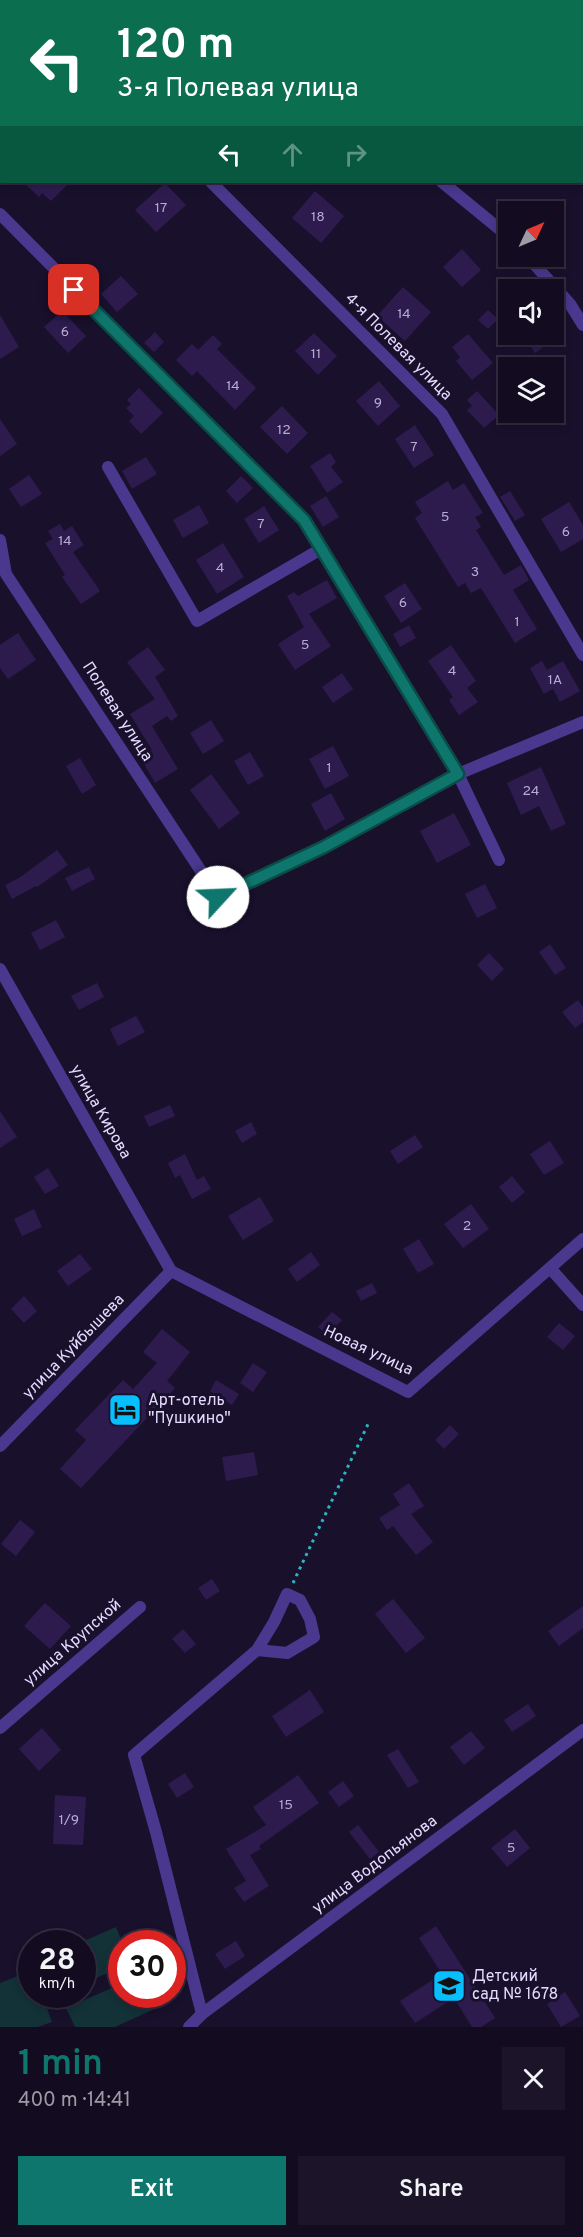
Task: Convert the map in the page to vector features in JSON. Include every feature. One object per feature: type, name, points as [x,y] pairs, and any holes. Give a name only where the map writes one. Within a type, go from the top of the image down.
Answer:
[{"type":"street","name":"4-я Полевая улица","points":[[212,183],[441,414],[583,655]]},
{"type":"street","points":[[443,183],[498,228]]},
{"type":"street","points":[[0,214],[304,520],[458,774],[499,860]]},
{"type":"street","points":[[537,267],[570,304],[583,325]]},
{"type":"street","points":[[108,467],[196,621],[321,549]]},
{"type":"street","name":"Полевая улица","points":[[0,540],[3,575],[218,897],[324,847],[458,774]]},
{"type":"street","points":[[458,774],[583,722]]},
{"type":"street","name":"улица Кирова","points":[[0,969],[171,1271]]},
{"type":"street","name":"Новая улица","points":[[171,1271],[408,1392],[583,1239]]},
{"type":"street","points":[[550,1268],[583,1305]]},
{"type":"street","name":"улица Куйбышева","points":[[0,1446],[171,1271]]},
{"type":"street","points":[[202,2014],[134,1755],[257,1650],[287,1594],[300,1600],[310,1619],[314,1637],[287,1653],[257,1650]]},
{"type":"street","name":"улица Крупской","points":[[0,1728],[140,1607]]},
{"type":"street","name":"улица Водопьянова","points":[[189,2027],[202,2014],[583,1730]]},
{"type":"path","points":[[287,1594],[369,1422]]},
{"type":"green space","points":[[108,1930],[108,1973],[96,1978],[96,1936]]},
{"type":"green space","points":[[18,1976],[18,2008],[47,2008],[52,2022],[38,2027],[0,2027],[0,1983]]},
{"type":"green space","points":[[108,1990],[108,2008],[157,2008],[115,2027],[75,2027],[66,2008],[96,2008],[96,1995]]},
{"type":"building","points":[[24,183],[69,183],[51,201],[42,193],[39,197]]},
{"type":"building","points":[[165,183],[186,205],[156,232],[135,210]]},
{"type":"building","points":[[315,191],[344,216],[321,243],[292,218]]},
{"type":"building","points":[[462,249],[481,270],[462,287],[443,267]]},
{"type":"building","points":[[121,276],[138,294],[117,312],[101,294]]},
{"type":"building","points":[[403,287],[431,312],[405,341],[377,316]]},
{"type":"building","points":[[488,310],[498,319],[488,329],[478,320]]},
{"type":"building","points":[[62,311],[86,336],[68,353],[44,327]]},
{"type":"building","points":[[0,315],[19,347],[0,359]]},
{"type":"building","points":[[155,332],[164,342],[154,352],[144,343]]},
{"type":"building","points":[[314,333],[337,356],[318,375],[295,351]]},
{"type":"building","points":[[468,334],[493,363],[472,380],[456,361],[460,357],[452,347]]},
{"type":"building","points":[[213,335],[222,344],[217,349],[256,388],[235,410],[197,371],[192,376],[176,360],[192,344],[198,350]]},
{"type":"building","points":[[530,345],[547,345],[535,353]]},
{"type":"building","points":[[379,381],[400,406],[378,426],[356,401]]},
{"type":"building","points":[[139,388],[163,413],[141,434],[129,421],[134,416],[126,408],[131,404],[127,400]]},
{"type":"building","points":[[477,391],[498,416],[484,428],[467,410],[472,406],[467,400]]},
{"type":"building","points":[[282,406],[308,433],[287,454],[260,427]]},
{"type":"building","points":[[0,419],[17,444],[0,456]]},
{"type":"building","points":[[415,425],[434,455],[414,468],[395,439]]},
{"type":"building","points":[[330,453],[336,462],[331,467],[343,482],[327,493],[310,466]]},
{"type":"building","points":[[146,457],[157,474],[132,489],[122,471]]},
{"type":"building","points":[[29,475],[42,494],[21,507],[9,489]]},
{"type":"building","points":[[241,476],[253,488],[237,503],[226,491]]},
{"type":"building","points":[[448,481],[453,490],[464,483],[483,513],[475,517],[481,527],[476,530],[504,575],[521,565],[529,580],[513,590],[537,629],[515,643],[481,588],[471,593],[465,583],[458,587],[415,518],[422,513],[415,502]]},
{"type":"building","points":[[510,491],[525,515],[515,521],[500,497]]},
{"type":"building","points":[[326,496],[339,517],[323,527],[310,506]]},
{"type":"building","points":[[569,502],[583,525],[583,539],[561,552],[541,519]]},
{"type":"building","points":[[199,505],[209,523],[183,538],[173,520]]},
{"type":"building","points":[[264,506],[279,530],[259,543],[244,519]]},
{"type":"building","points":[[60,524],[64,531],[72,526],[84,545],[73,552],[100,591],[81,604],[62,577],[65,575],[45,543],[53,539],[48,531]]},
{"type":"building","points":[[223,543],[244,577],[217,594],[196,560]]},
{"type":"building","points":[[327,580],[337,598],[309,614],[331,646],[295,670],[278,644],[304,627],[287,596],[294,592],[298,596]]},
{"type":"building","points":[[405,583],[422,609],[401,623],[384,596]]},
{"type":"building","points":[[409,625],[416,638],[400,647],[393,634]]},
{"type":"building","points":[[18,633],[36,660],[8,679],[0,668],[0,645]]},
{"type":"building","points":[[451,645],[476,681],[467,688],[478,702],[459,715],[449,700],[453,697],[428,661]]},
{"type":"building","points":[[148,647],[165,670],[155,677],[178,716],[171,721],[167,716],[152,726],[178,769],[155,783],[140,757],[152,750],[130,714],[155,699],[127,662]]},
{"type":"building","points":[[542,661],[547,670],[563,661],[580,691],[560,702],[553,689],[544,694],[530,668]]},
{"type":"building","points":[[342,673],[353,689],[333,703],[322,687]]},
{"type":"building","points":[[211,720],[224,741],[203,754],[190,733]]},
{"type":"building","points":[[333,746],[349,776],[325,789],[309,759]]},
{"type":"building","points":[[250,752],[264,776],[248,785],[234,761]]},
{"type":"building","points":[[80,758],[96,785],[82,794],[66,766]]},
{"type":"building","points":[[541,767],[566,824],[551,831],[539,806],[521,815],[507,783]]},
{"type":"building","points":[[211,774],[240,813],[219,829],[190,790]]},
{"type":"building","points":[[331,793],[345,819],[325,831],[311,804]]},
{"type":"building","points":[[454,813],[471,845],[437,863],[420,831]]},
{"type":"building","points":[[57,850],[68,865],[37,887],[12,899],[5,885],[19,878]]},
{"type":"building","points":[[89,867],[95,879],[72,891],[65,878]]},
{"type":"building","points":[[485,884],[497,908],[477,918],[465,894]]},
{"type":"building","points":[[56,920],[65,937],[40,950],[31,933]]},
{"type":"building","points":[[550,944],[566,968],[555,975],[539,952]]},
{"type":"building","points":[[489,953],[504,969],[492,981],[477,965]]},
{"type":"building","points":[[97,983],[104,997],[79,1010],[71,996]]},
{"type":"building","points":[[578,1000],[583,1007],[583,1022],[575,1028],[562,1012]]},
{"type":"building","points":[[136,1016],[145,1032],[118,1046],[110,1029]]},
{"type":"building","points":[[170,1105],[175,1116],[149,1127],[144,1116]]},
{"type":"building","points":[[0,1111],[17,1137],[0,1148]]},
{"type":"building","points":[[251,1122],[257,1134],[242,1143],[235,1131]]},
{"type":"building","points":[[415,1135],[423,1147],[398,1164],[390,1151]]},
{"type":"building","points":[[550,1141],[564,1163],[544,1175],[530,1154]]},
{"type":"building","points":[[185,1154],[197,1180],[204,1176],[211,1189],[192,1199],[180,1175],[175,1178],[168,1163]]},
{"type":"building","points":[[48,1168],[59,1186],[45,1194],[34,1177]]},
{"type":"building","points":[[512,1176],[525,1192],[512,1203],[499,1187]]},
{"type":"building","points":[[260,1197],[274,1221],[243,1240],[228,1216]]},
{"type":"building","points":[[471,1204],[489,1229],[463,1248],[444,1224]]},
{"type":"building","points":[[34,1209],[42,1227],[22,1236],[14,1219]]},
{"type":"building","points":[[419,1239],[434,1264],[418,1273],[403,1249]]},
{"type":"building","points":[[311,1252],[320,1265],[297,1282],[288,1269]]},
{"type":"building","points":[[80,1254],[92,1269],[68,1286],[57,1271]]},
{"type":"building","points":[[372,1283],[377,1293],[361,1301],[356,1291]]},
{"type":"building","points":[[24,1296],[37,1311],[24,1323],[11,1309]]},
{"type":"building","points":[[332,1312],[342,1320],[328,1336],[318,1327]]},
{"type":"building","points":[[559,1323],[575,1336],[563,1350],[547,1337]]},
{"type":"building","name":"Арт-отель \"Пушкино\"","points":[[162,1329],[190,1352],[167,1381],[175,1388],[81,1488],[60,1469],[86,1440],[75,1430],[123,1380],[133,1389],[157,1363],[143,1352]]},
{"type":"building","points":[[253,1363],[267,1372],[253,1392],[240,1383]]},
{"type":"building","points":[[216,1380],[239,1394],[232,1405],[210,1391]]},
{"type":"building","points":[[450,1425],[459,1434],[444,1449],[435,1440]]},
{"type":"building","points":[[254,1452],[258,1475],[226,1481],[222,1457]]},
{"type":"building","points":[[409,1483],[424,1506],[411,1514],[433,1542],[416,1555],[393,1526],[387,1530],[379,1518],[400,1505],[393,1494]]},
{"type":"building","points":[[20,1520],[35,1532],[16,1556],[1,1544]]},
{"type":"building","points":[[212,1579],[220,1591],[206,1600],[198,1588]]},
{"type":"building","points":[[393,1599],[425,1638],[406,1653],[375,1614]]},
{"type":"building","points":[[45,1603],[71,1626],[50,1649],[24,1626]]},
{"type":"building","points":[[583,1606],[583,1628],[559,1646],[548,1631]]},
{"type":"building","points":[[183,1629],[196,1644],[185,1653],[172,1639]]},
{"type":"building","points":[[310,1690],[324,1712],[286,1737],[272,1716]]},
{"type":"building","points":[[528,1704],[536,1716],[512,1732],[504,1720]]},
{"type":"building","points":[[42,1728],[61,1750],[39,1771],[19,1749]]},
{"type":"building","points":[[471,1731],[485,1748],[464,1765],[450,1747]]},
{"type":"building","points":[[398,1749],[419,1782],[408,1788],[387,1755]]},
{"type":"building","points":[[185,1773],[194,1787],[177,1798],[168,1784]]},
{"type":"building","points":[[298,1775],[319,1803],[259,1846],[261,1849],[250,1855],[269,1886],[244,1902],[234,1888],[246,1881],[226,1849],[266,1825],[253,1807]]},
{"type":"building","points":[[343,1781],[354,1796],[339,1807],[328,1792]]},
{"type":"building","points":[[55,1795],[86,1797],[83,1845],[53,1844]]},
{"type":"building","points":[[358,1825],[379,1852],[370,1859],[349,1832]]},
{"type":"building","points":[[515,1829],[530,1848],[507,1867],[491,1848]]},
{"type":"building","name":"Детский сад № 1678","points":[[436,1926],[495,2018],[481,2027],[472,2027],[454,1998],[415,2023],[400,2001],[442,1974],[419,1938]]},
{"type":"building","points":[[236,1941],[245,1956],[225,1969],[215,1954]]},
{"type":"building","points":[[565,1992],[580,2016],[561,2027],[547,2004]]},
{"type":"place","name":"Арт-отель \"Пушкино\"","points":[[125,1410]]},
{"type":"place","name":"Детский сад № 1678","points":[[449,1986]]},
{"type":"route","points":[[74,290],[304,520],[458,774],[324,847],[218,897]]}]
